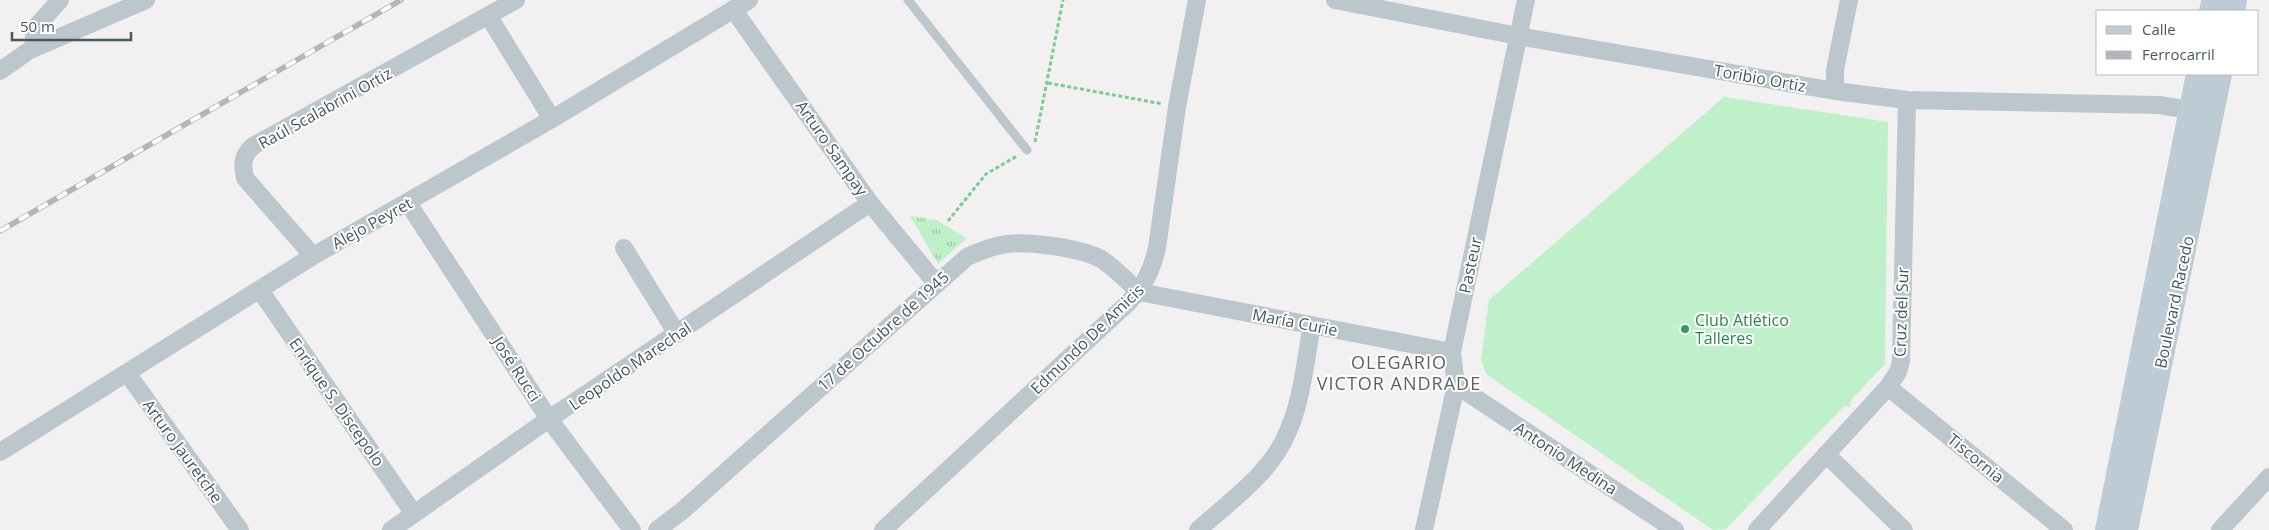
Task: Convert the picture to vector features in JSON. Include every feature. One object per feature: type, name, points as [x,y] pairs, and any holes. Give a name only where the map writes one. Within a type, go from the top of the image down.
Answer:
[{"type":"main road","name":"Boulevard Racedo","points":[[2107,530],[2198,75]]},
{"type":"main road","name":"Boulevard Racedo","points":[[2126,530],[2220,75]]},
{"type":"street","points":[[33,48],[32,36],[35,28],[60,0]]},
{"type":"street","points":[[0,71],[33,48],[146,0]]},
{"type":"street","name":"Raúl Scalabrini Ortiz","points":[[313,256],[245,178],[242,165],[246,153],[253,146],[489,17],[516,0]]},
{"type":"street","name":"Alejo Peyret","points":[[0,452],[313,256],[552,120],[749,0]]},
{"type":"street","name":"Edmundo De Amicis","points":[[883,530],[1139,292],[1152,267],[1156,248],[1177,107],[1197,0]]},
{"type":"street","name":"Toribio Ortiz","points":[[1335,0],[1518,36],[1835,91],[1907,100],[2159,105],[2190,110]]},
{"type":"street","name":"Pasteur","points":[[1424,530],[1456,385],[1452,352],[1526,0]]},
{"type":"street","points":[[1835,91],[1836,70],[1849,0]]},
{"type":"street","name":"Arturo Sampay","points":[[733,9],[870,203],[936,283]]},
{"type":"street","points":[[489,17],[552,120]]},
{"type":"street","name":"Cruz del Sur","points":[[1757,530],[1888,387],[1898,372],[1900,361],[1907,100]]},
{"type":"street","name":"José Rucci","points":[[408,203],[550,419],[632,530]]},
{"type":"street","name":"Leopoldo Marechal","points":[[391,530],[550,419],[870,203]]},
{"type":"street","name":"17 de Octubre de 1945","points":[[657,530],[682,511],[967,257],[984,249],[1021,243],[1087,253],[1102,260],[1139,292]]},
{"type":"street","points":[[624,248],[677,334]]},
{"type":"street","name":"Enrique S. Discepolo","points":[[260,290],[414,514]]},
{"type":"street","name":"María Curie","points":[[1139,292],[1452,352]]},
{"type":"street","points":[[1198,530],[1253,481],[1273,458],[1286,437],[1299,396],[1312,325]]},
{"type":"street","name":"Arturo Jauretche","points":[[126,373],[240,530]]},
{"type":"street","name":"Antonio Medina","points":[[1456,385],[1675,530]]},
{"type":"street","name":"Tiscornia","points":[[1888,387],[2064,530]]},
{"type":"street","points":[[1826,454],[1904,530]]},
{"type":"street","points":[[2220,530],[2268,479]]},
{"type":"lane","points":[[908,0],[1027,150]]},
{"type":"path","points":[[948,221],[986,174],[1027,150],[1035,143],[1063,0]]},
{"type":"path","points":[[1048,84],[1177,107]]},
{"type":"green space","name":"Club Atlético Talleres","points":[[1724,97],[1888,122],[1885,364],[1851,400],[1850,407],[1844,406],[1726,529],[1713,530],[1486,374],[1481,359],[1489,300]]},
{"type":"green space","points":[[910,216],[936,220],[967,238],[938,264]]},
{"type":"railway","points":[[0,231],[401,0]]},
{"type":"place","name":"Club Atlético Talleres","points":[[1685,329]]},
{"type":"district","name":"OLEGARIO VICTOR ANDRADE","points":[[1399,372]]}]
